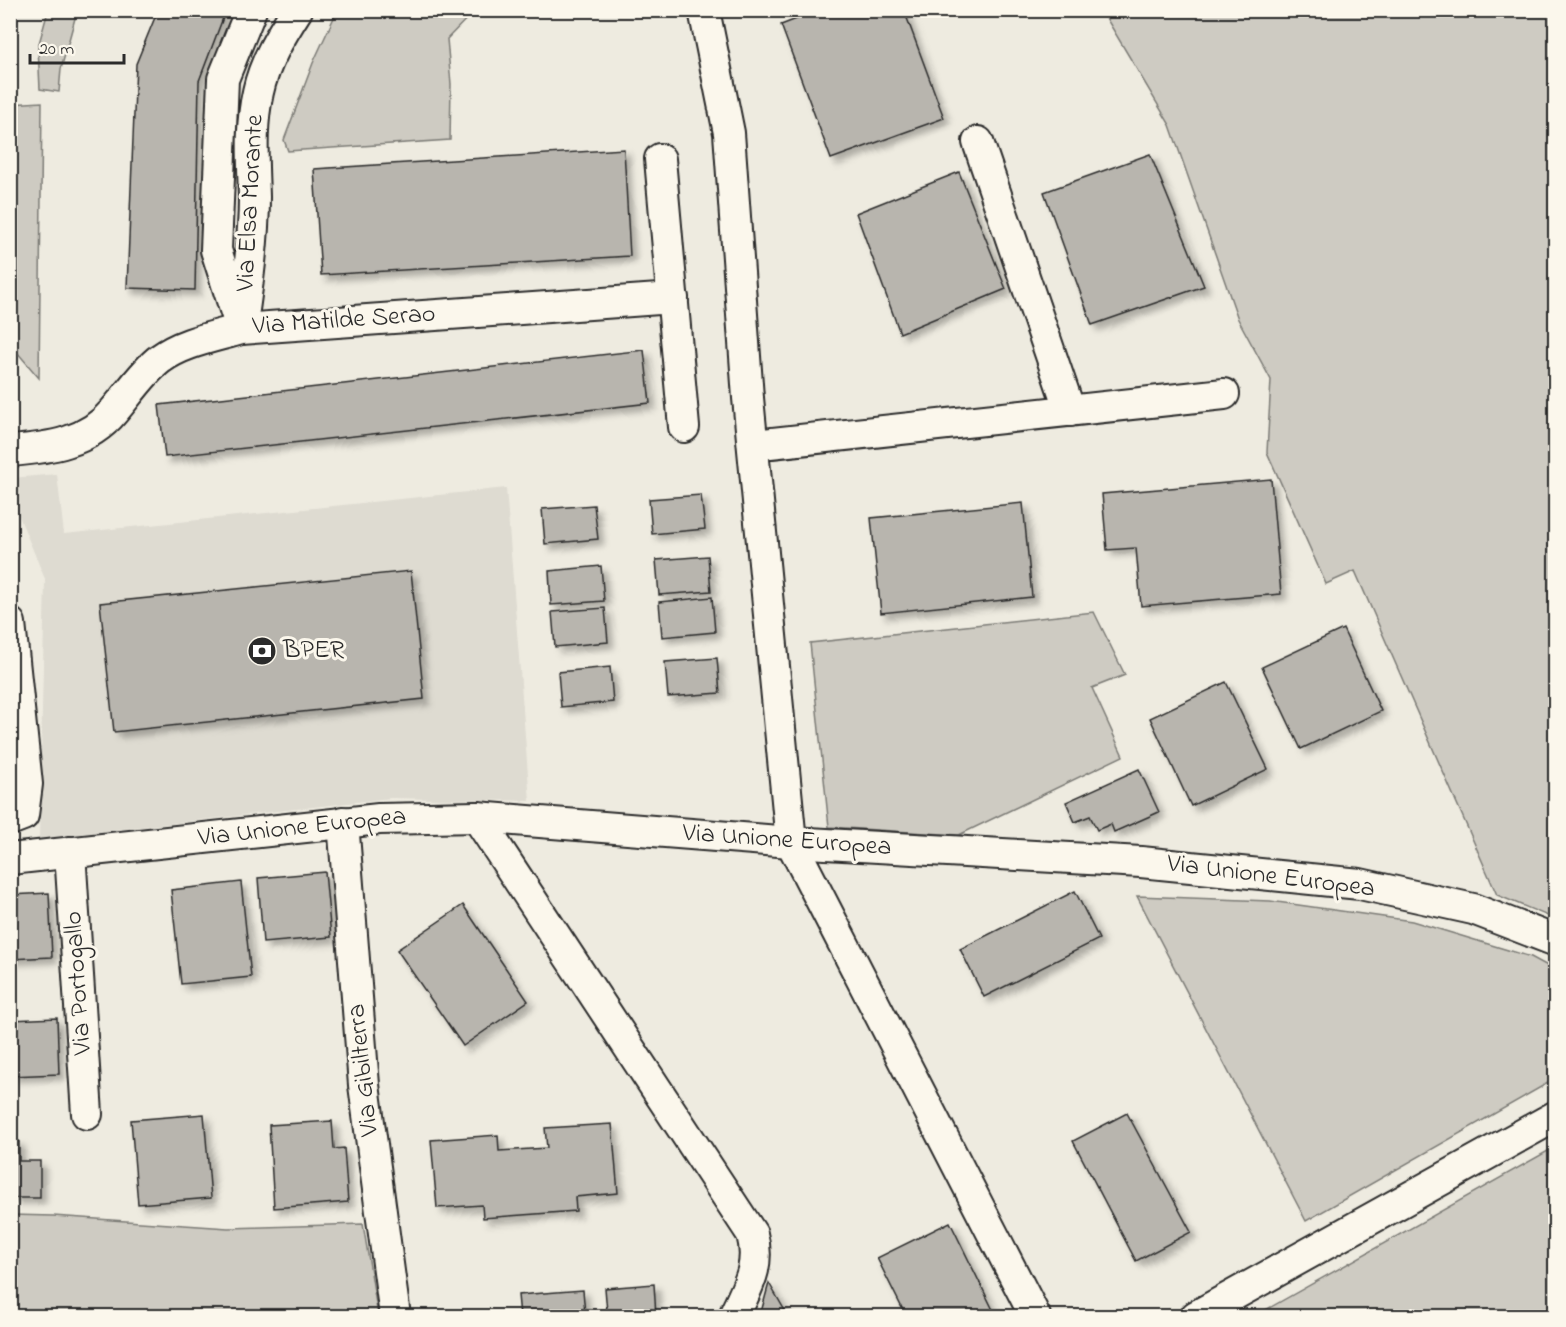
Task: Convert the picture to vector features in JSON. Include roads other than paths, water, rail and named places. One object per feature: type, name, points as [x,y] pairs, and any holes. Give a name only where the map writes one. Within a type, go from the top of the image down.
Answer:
[{"type":"street","name":"Via Elsa Morante","points":[[241,328],[216,250],[223,80],[251,10]]},
{"type":"street","name":"Via Elsa Morante","points":[[241,328],[250,273],[254,198],[251,150],[258,91],[277,42],[297,10]]},
{"type":"street","points":[[704,10],[729,133],[748,398],[791,842],[1035,1317]]},
{"type":"street","points":[[978,142],[1070,411]]},
{"type":"street","points":[[660,159],[684,427]]},
{"type":"street","name":"Via Matilde Serao","points":[[10,451],[54,447],[75,440],[112,414],[159,360],[195,342],[241,328],[673,297]]},
{"type":"street","points":[[753,445],[1224,394]]},
{"type":"street","points":[[10,623],[27,784],[26,809],[23,815],[10,819]]},
{"type":"street","name":"Via Unione Europea","points":[[10,860],[343,822],[412,816],[477,817],[791,842],[1141,862],[1360,884],[1473,909],[1556,941]]},
{"type":"street","points":[[477,817],[752,1234],[757,1250],[755,1268],[734,1317]]},
{"type":"street","name":"Via Gibilterra","points":[[343,822],[364,1085],[395,1317]]},
{"type":"street","name":"Via Portogallo","points":[[70,852],[87,1114]]},
{"type":"street","points":[[1196,1317],[1556,1116]]},
{"type":"place","name":"BPER","points":[[262,651]]}]
